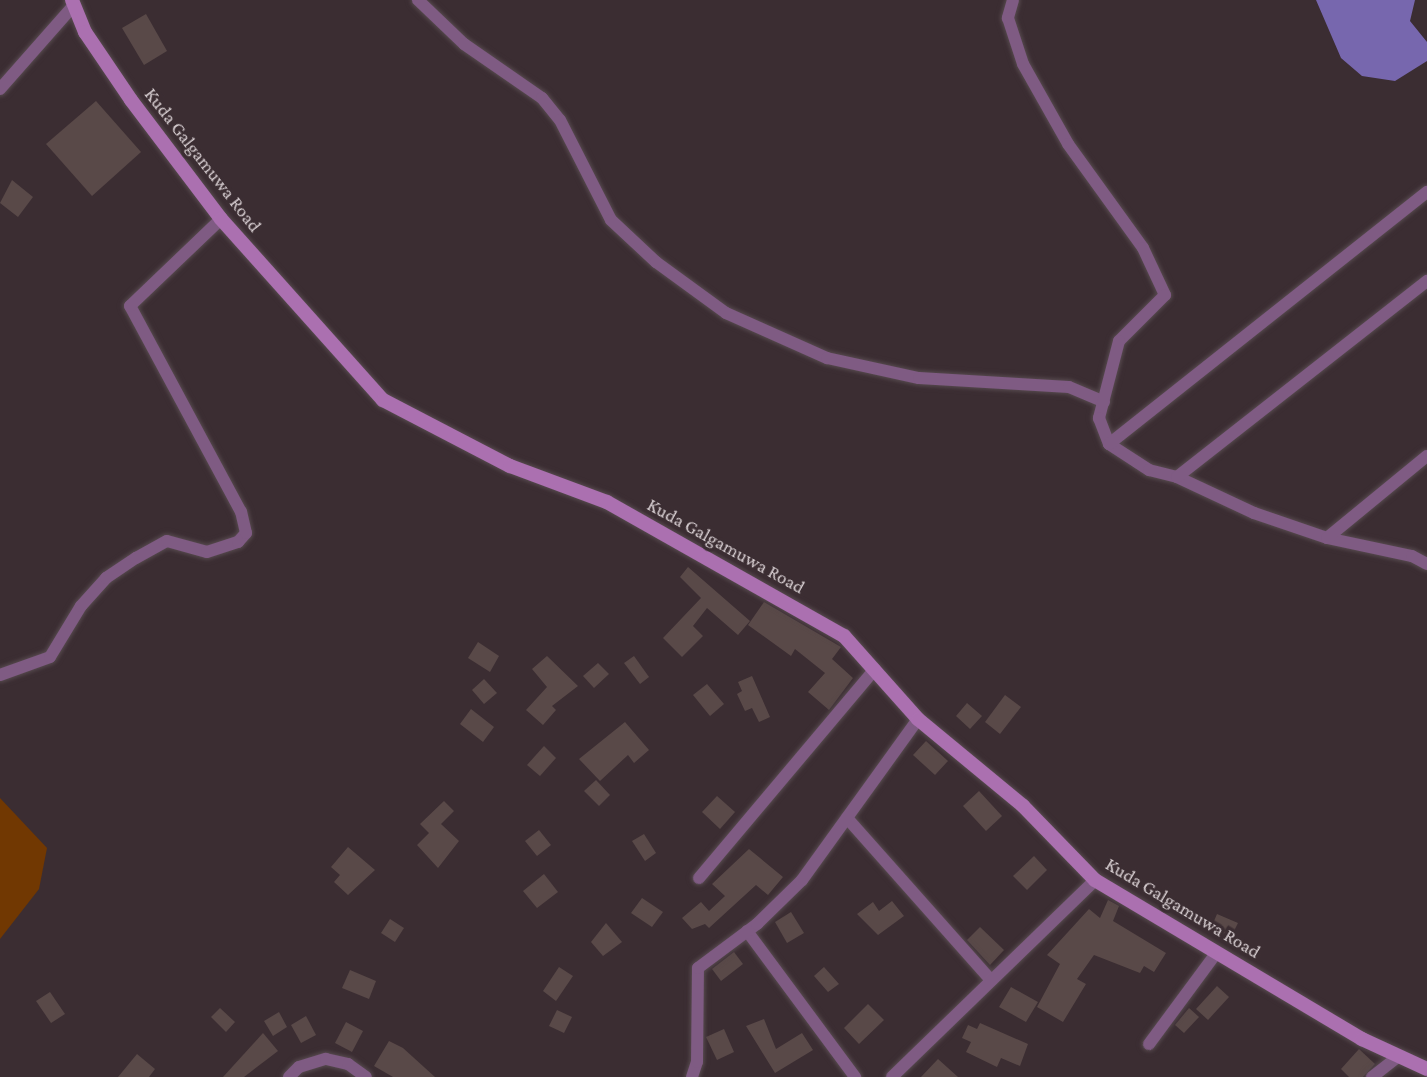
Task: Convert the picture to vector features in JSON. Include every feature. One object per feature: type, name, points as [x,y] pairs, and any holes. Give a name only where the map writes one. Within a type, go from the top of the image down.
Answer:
[{"type":"street","points":[[418,0],[464,44],[542,98],[560,120],[611,220],[656,262],[726,313],[827,358],[919,378],[1069,387],[1104,402]]},
{"type":"street","points":[[1013,0],[1009,18],[1023,64],[1068,144],[1143,248],[1165,295],[1119,341],[1099,418],[1109,444],[1149,470],[1177,477],[1207,495],[1326,538],[1412,556],[1427,564]]},
{"type":"street","points":[[0,89],[73,3]]},
{"type":"street","name":"Kuda Galgamuwa Road","points":[[73,3],[85,32],[131,100],[221,219],[383,401],[510,466],[607,502],[685,543],[845,636],[918,719],[1023,806],[1095,880],[1399,1056],[1427,1069]]},
{"type":"street","points":[[1109,444],[1427,192]]},
{"type":"street","points":[[0,675],[51,657],[81,606],[106,578],[136,558],[167,541],[207,552],[238,541],[246,533],[241,512],[130,306],[221,219]]},
{"type":"street","points":[[1177,477],[1427,281]]},
{"type":"street","points":[[1326,538],[1427,456]]},
{"type":"street","points":[[699,878],[874,670]]},
{"type":"street","points":[[692,1077],[697,1062],[698,968],[747,931],[802,880],[918,719]]},
{"type":"street","points":[[847,818],[991,980]]},
{"type":"street","points":[[892,1077],[1095,880]]},
{"type":"street","points":[[747,931],[855,1077]]},
{"type":"street","points":[[1149,1044],[1217,952]]},
{"type":"street","points":[[1372,1077],[1399,1056]]},
{"type":"street","points":[[289,1077],[299,1067],[326,1059],[348,1064],[366,1077]]},
{"type":"shaded area","points":[[1316,0],[1415,0],[1410,21],[1427,42],[1427,61],[1395,81],[1362,76],[1341,58]]},
{"type":"shaded area","points":[[0,798],[47,848],[39,889],[0,939]]},
{"type":"building","points":[[146,14],[167,51],[144,65],[122,28]]},
{"type":"building","points":[[96,101],[141,152],[92,196],[46,144]]},
{"type":"building","points":[[12,180],[33,197],[18,217],[0,203]]},
{"type":"building","points":[[688,567],[750,621],[738,635],[707,608],[693,626],[703,636],[682,657],[663,638],[701,598],[680,577]]},
{"type":"building","points":[[764,602],[841,647],[832,659],[853,678],[829,710],[808,692],[825,673],[795,649],[791,656],[748,625]]},
{"type":"building","points":[[478,642],[499,656],[490,672],[468,658]]},
{"type":"building","points":[[547,656],[578,686],[552,706],[556,710],[543,725],[526,710],[547,687],[532,669]]},
{"type":"building","points":[[634,656],[649,677],[640,684],[624,663]]},
{"type":"building","points":[[598,663],[609,674],[594,688],[583,676]]},
{"type":"building","points":[[752,676],[770,717],[759,722],[752,708],[745,711],[737,694],[742,691],[738,682]]},
{"type":"building","points":[[484,679],[497,693],[484,704],[472,690]]},
{"type":"building","points":[[707,684],[724,704],[710,716],[693,695]]},
{"type":"building","points":[[1005,695],[1021,707],[1000,734],[985,722]]},
{"type":"building","points":[[967,703],[982,716],[970,729],[956,716]]},
{"type":"building","points":[[471,709],[494,727],[483,742],[460,724]]},
{"type":"building","points":[[625,722],[649,750],[634,763],[628,755],[600,781],[579,759]]},
{"type":"building","points":[[926,741],[948,761],[935,775],[913,755]]},
{"type":"building","points":[[544,746],[556,758],[540,776],[527,765]]},
{"type":"building","points":[[596,780],[610,795],[599,806],[584,791]]},
{"type":"building","points":[[979,791],[1002,816],[986,831],[963,806]]},
{"type":"building","points":[[717,796],[735,812],[720,829],[702,812]]},
{"type":"building","points":[[444,801],[454,811],[441,824],[459,841],[438,868],[417,845],[429,833],[420,824]]},
{"type":"building","points":[[539,830],[551,845],[537,856],[525,841]]},
{"type":"building","points":[[644,834],[656,853],[645,861],[632,841]]},
{"type":"building","points":[[348,847],[375,870],[348,895],[334,882],[340,875],[331,867]]},
{"type":"building","points":[[749,849],[783,877],[768,895],[756,885],[709,928],[705,924],[692,929],[682,918],[701,902],[709,911],[725,896],[712,884]]},
{"type":"building","points":[[1034,856],[1047,870],[1027,890],[1013,876]]},
{"type":"building","points":[[544,874],[558,892],[537,908],[523,891]]},
{"type":"building","points":[[642,898],[663,912],[652,927],[631,913]]},
{"type":"building","points":[[1108,900],[1119,906],[1113,921],[1166,953],[1154,972],[1144,966],[1140,973],[1094,955],[1077,979],[1086,984],[1063,1022],[1037,1007],[1060,964],[1047,955],[1089,909],[1100,918]]},
{"type":"building","points":[[892,901],[904,916],[878,935],[857,914],[873,902],[879,911]]},
{"type":"building","points":[[791,912],[804,933],[787,943],[775,922]]},
{"type":"building","points":[[1217,914],[1238,923],[1229,941],[1196,925],[1201,915],[1214,921]]},
{"type":"building","points":[[390,919],[404,928],[395,942],[381,933]]},
{"type":"building","points":[[606,923],[622,942],[603,956],[591,942]]},
{"type":"building","points":[[980,927],[1004,950],[990,965],[967,940]]},
{"type":"building","points":[[734,952],[743,964],[721,981],[712,969]]},
{"type":"building","points":[[559,967],[573,976],[556,1001],[543,991]]},
{"type":"building","points":[[824,967],[839,984],[828,992],[814,976]]},
{"type":"building","points":[[350,970],[376,981],[369,999],[342,988]]},
{"type":"building","points":[[1217,986],[1229,997],[1208,1020],[1196,1009]]},
{"type":"building","points":[[1011,987],[1038,1002],[1026,1022],[999,1007]]},
{"type":"building","points":[[50,992],[65,1014],[51,1023],[36,1001]]},
{"type":"building","points":[[868,1004],[884,1020],[859,1044],[844,1028]]},
{"type":"building","points":[[220,1008],[235,1022],[226,1032],[211,1017]]},
{"type":"building","points":[[1189,1008],[1199,1017],[1184,1033],[1175,1025]]},
{"type":"building","points":[[557,1010],[572,1017],[564,1033],[549,1026]]},
{"type":"building","points":[[279,1012],[287,1027],[273,1036],[264,1021]]},
{"type":"building","points":[[306,1016],[316,1035],[301,1043],[291,1025]]},
{"type":"building","points":[[764,1019],[776,1049],[802,1033],[813,1050],[775,1073],[746,1026]]},
{"type":"building","points":[[346,1022],[363,1031],[352,1052],[335,1043]]},
{"type":"building","points":[[980,1023],[1028,1044],[1020,1066],[1001,1058],[997,1067],[966,1052],[971,1042],[962,1038],[968,1025],[977,1029]]},
{"type":"building","points":[[724,1029],[734,1052],[717,1060],[706,1037]]},
{"type":"building","points":[[263,1033],[278,1051],[244,1077],[223,1077]]},
{"type":"building","points":[[389,1041],[403,1048],[435,1077],[393,1077],[374,1066]]},
{"type":"building","points":[[1359,1049],[1375,1064],[1363,1077],[1349,1077],[1341,1069]]},
{"type":"building","points":[[137,1054],[155,1069],[149,1077],[118,1077]]},
{"type":"building","points":[[938,1059],[958,1077],[921,1077]]}]
